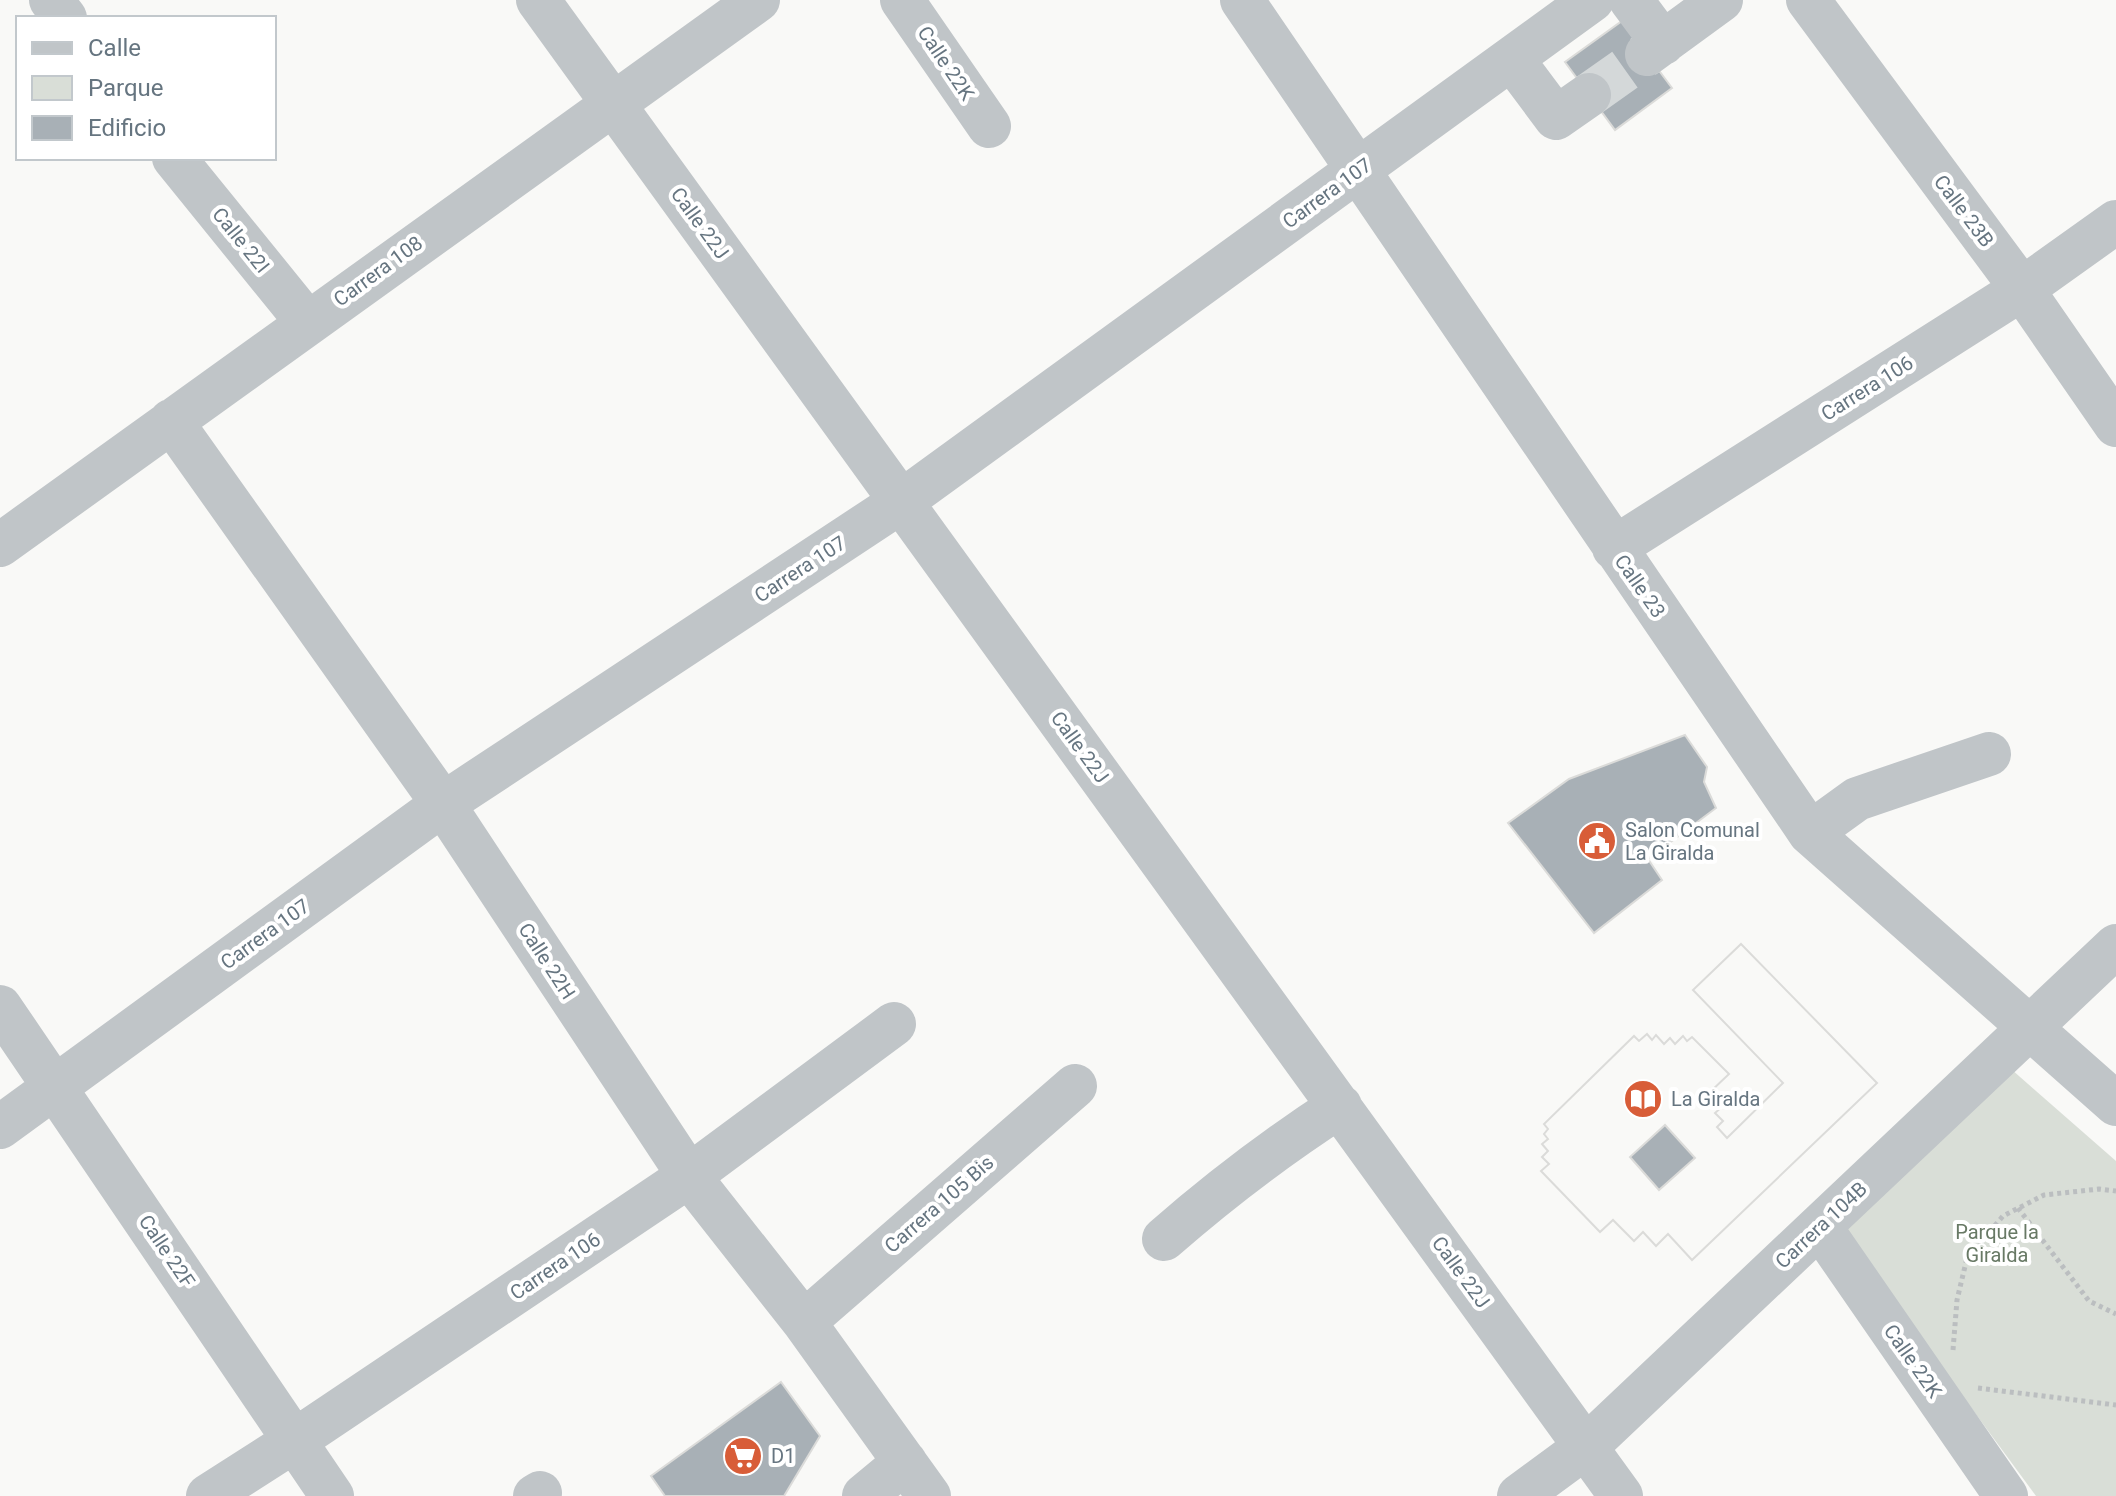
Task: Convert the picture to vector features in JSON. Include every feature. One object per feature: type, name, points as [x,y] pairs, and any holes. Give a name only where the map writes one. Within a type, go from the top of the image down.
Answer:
[{"type":"street","points":[[51,0],[63,16]]},
{"type":"street","name":"Calle 22J","points":[[538,0],[1621,1496]]},
{"type":"street","name":"Carrera 108","points":[[0,545],[612,102],[758,0]]},
{"type":"street","name":"Calle 22K","points":[[902,0],[989,126]]},
{"type":"street","name":"Calle 23","points":[[1242,0],[1810,833],[2116,1104]]},
{"type":"street","name":"Carrera 107","points":[[0,1127],[443,804],[902,501],[1592,0]]},
{"type":"street","points":[[1631,0],[1655,48],[1721,0]]},
{"type":"street","name":"Calle 23B","points":[[1808,0],[2022,289],[2116,425]]},
{"type":"street","points":[[1512,59],[1556,118],[1589,95]]},
{"type":"street","name":"Calle 22I","points":[[176,160],[307,322]]},
{"type":"street","name":"Carrera 106","points":[[1614,548],[2022,289],[2116,222]]},
{"type":"street","name":"Calle 22H","points":[[171,421],[443,804],[689,1176],[804,1322],[917,1479]]},
{"type":"street","points":[[1810,833],[1857,799],[1989,754]]},
{"type":"street","name":"Carrera 104B","points":[[1519,1496],[1587,1446],[2116,946]]},
{"type":"street","name":"Calle 22F","points":[[0,1007],[332,1496]]},
{"type":"street","name":"Carrera 106","points":[[208,1496],[689,1176],[894,1024]]},
{"type":"street","name":"Carrera 105 Bis","points":[[804,1322],[1075,1086]]},
{"type":"street","points":[[1164,1239],[1214,1195],[1300,1131],[1340,1106]]},
{"type":"street","name":"Calle 22K","points":[[1820,1227],[1940,1369],[2006,1496]]},
{"type":"street","points":[[864,1496],[917,1479]]},
{"type":"path","points":[[2116,1191],[2099,1189],[2044,1195],[2003,1216],[1967,1258],[1940,1369],[2116,1405]]},
{"type":"path","points":[[2018,1208],[2089,1301],[2116,1314]]},
{"type":"green space","name":"Parque la Giralda","points":[[2011,1069],[2116,1161],[2116,1496],[2036,1496],[1839,1228]]},
{"type":"building","points":[[1622,21],[1672,88],[1615,130],[1565,62]]},
{"type":"building","name":"Salon Comunal La Giralda","points":[[1685,735],[1707,767],[1704,782],[1716,808],[1648,859],[1662,880],[1594,933],[1508,823],[1569,779]]},
{"type":"building","name":"La Giralda","points":[[1741,944],[1877,1083],[1692,1260],[1668,1234],[1656,1246],[1643,1232],[1634,1241],[1613,1220],[1600,1232],[1541,1171],[1549,1164],[1542,1157],[1548,1151],[1542,1144],[1548,1139],[1544,1134],[1548,1129],[1544,1124],[1634,1036],[1639,1041],[1647,1034],[1652,1040],[1656,1035],[1664,1044],[1670,1038],[1675,1044],[1683,1036],[1687,1041],[1692,1037],[1729,1074],[1709,1093],[1723,1106],[1715,1113],[1723,1121],[1717,1127],[1727,1138],[1783,1083],[1693,990]],"holes":[[[1665,1125],[1695,1158],[1659,1190],[1630,1157]]]},
{"type":"building","name":"La Giralda","points":[[1741,944],[1877,1083],[1692,1260],[1668,1234],[1656,1246],[1643,1232],[1634,1241],[1613,1220],[1600,1232],[1541,1171],[1549,1164],[1542,1157],[1548,1151],[1542,1144],[1548,1139],[1544,1134],[1548,1129],[1544,1124],[1634,1036],[1639,1041],[1647,1034],[1652,1040],[1656,1035],[1664,1044],[1670,1038],[1675,1044],[1683,1036],[1687,1041],[1692,1037],[1729,1074],[1709,1093],[1723,1106],[1715,1113],[1723,1121],[1717,1127],[1727,1138],[1783,1083],[1693,990]]},
{"type":"building","name":"D1","points":[[781,1382],[820,1436],[784,1496],[665,1496],[651,1476]]},
{"type":"tunnel","points":[[1589,95],[1647,54]]},
{"type":"place","name":"Salon Comunal La Giralda","points":[[1597,841]]},
{"type":"place","name":"La Giralda","points":[[1643,1099]]},
{"type":"place","name":"D1","points":[[743,1456]]}]
